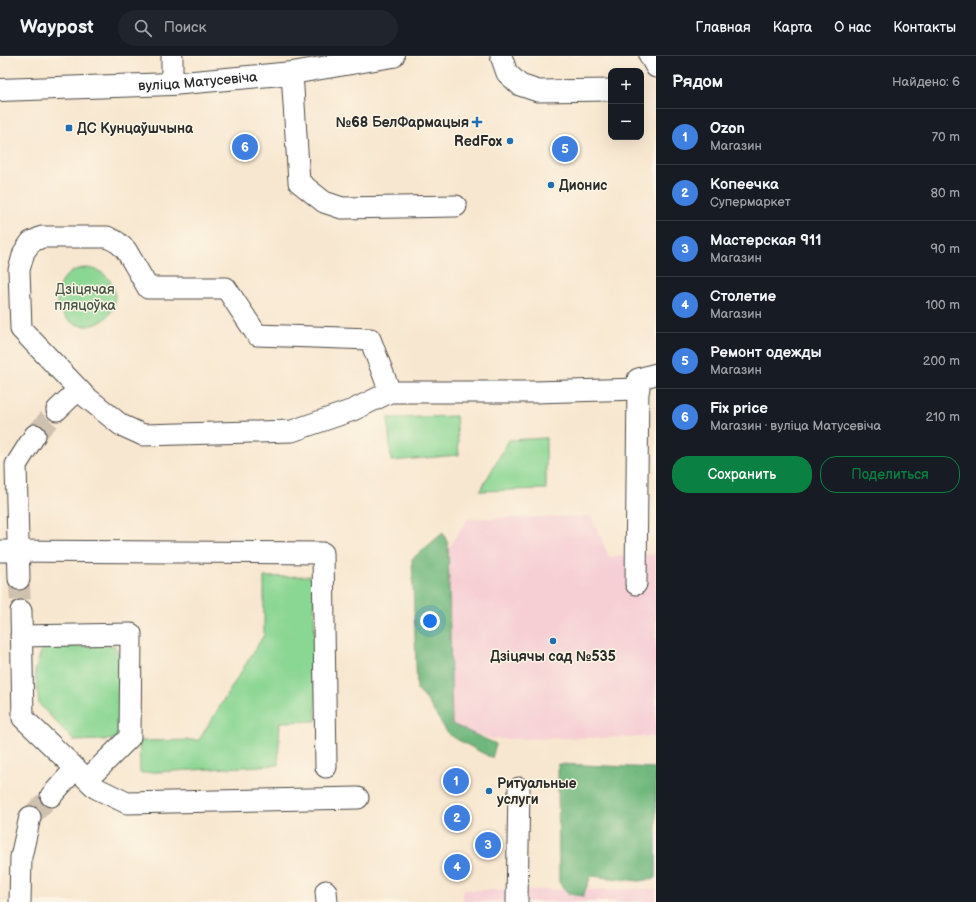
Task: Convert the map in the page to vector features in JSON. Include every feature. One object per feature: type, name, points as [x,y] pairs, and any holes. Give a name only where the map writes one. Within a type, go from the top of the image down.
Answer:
[{"type":"main road","name":"вуліца Матусевіча","points":[[0,90],[172,84],[292,73],[394,56]]},
{"type":"lane","points":[[172,56],[172,84]]},
{"type":"lane","points":[[501,56],[507,73],[520,85],[538,91],[608,90]]},
{"type":"lane","points":[[650,56],[656,67]]},
{"type":"lane","points":[[292,73],[299,182],[324,202],[342,208],[456,206]]},
{"type":"lane","points":[[390,392],[370,338],[257,335],[226,288],[148,288],[126,250],[117,242],[107,237],[42,238],[31,242],[24,252],[19,270],[21,329],[78,390],[121,425],[143,435],[292,431],[354,410],[390,392],[535,392],[639,389]]},
{"type":"lane","points":[[636,584],[638,379],[656,374]]},
{"type":"lane","points":[[57,410],[78,390]]},
{"type":"lane","points":[[19,578],[9,551],[16,465],[35,435]]},
{"type":"lane","points":[[9,551],[324,553],[326,767]]},
{"type":"lane","points":[[21,611],[23,718],[96,788],[126,803],[358,798]]},
{"type":"lane","points":[[21,636],[130,634],[130,737],[51,796]]},
{"type":"lane","points":[[517,902],[519,788]]},
{"type":"lane","points":[[20,902],[21,856],[30,818]]},
{"type":"shaded area","name":"Дзіцячы сад №535","points":[[591,516],[609,557],[656,554],[656,737],[493,739],[452,727],[448,549],[467,519]]},
{"type":"shaded area","points":[[656,889],[656,902],[463,902],[463,890]]},
{"type":"green space","name":"Дзіцячая пляцоўка","points":[[80,268],[92,268],[102,272],[111,281],[115,291],[115,303],[107,318],[92,326],[80,326],[70,322],[61,313],[57,303],[57,291],[61,281],[70,272]]},
{"type":"green space","points":[[456,416],[459,455],[391,461],[388,418]]},
{"type":"green space","points":[[546,438],[546,489],[480,491],[509,440]]},
{"type":"green space","points":[[443,533],[448,544],[452,724],[496,744],[492,758],[449,735],[426,699],[417,690],[412,559]]},
{"type":"green space","points":[[314,576],[316,721],[280,722],[278,765],[140,773],[139,741],[199,740],[264,635],[264,577]]},
{"type":"green space","points":[[114,645],[124,664],[122,739],[74,741],[39,704],[35,671],[42,648]]},
{"type":"green space","points":[[558,764],[656,768],[656,878],[639,881],[591,876],[583,896],[568,894],[559,882]]},
{"type":"tunnel","points":[[35,435],[57,410]]},
{"type":"tunnel","points":[[19,579],[21,611]]},
{"type":"tunnel","points":[[30,817],[51,796]]},
{"type":"place","name":"№68 БелФармацыя","points":[[477,122]]},
{"type":"place","name":"ДС Кунцаўшчына","points":[[69,128]]},
{"type":"place","name":"RedFox","points":[[510,141]]},
{"type":"place","name":"Fix price","points":[[245,147]]},
{"type":"place","name":"Ремонт одежды","points":[[565,149]]},
{"type":"place","name":"Дионис","points":[[551,185]]},
{"type":"place","name":"Дзіцячы сад №535","points":[[553,641]]},
{"type":"place","name":"Ozon","points":[[456,781]]},
{"type":"place","name":"Ритуальные услуги","points":[[489,791]]},
{"type":"place","name":"Копеечка","points":[[457,818]]},
{"type":"place","name":"Мастерская 911","points":[[488,845]]},
{"type":"place","name":"Столетие","points":[[457,867]]}]
